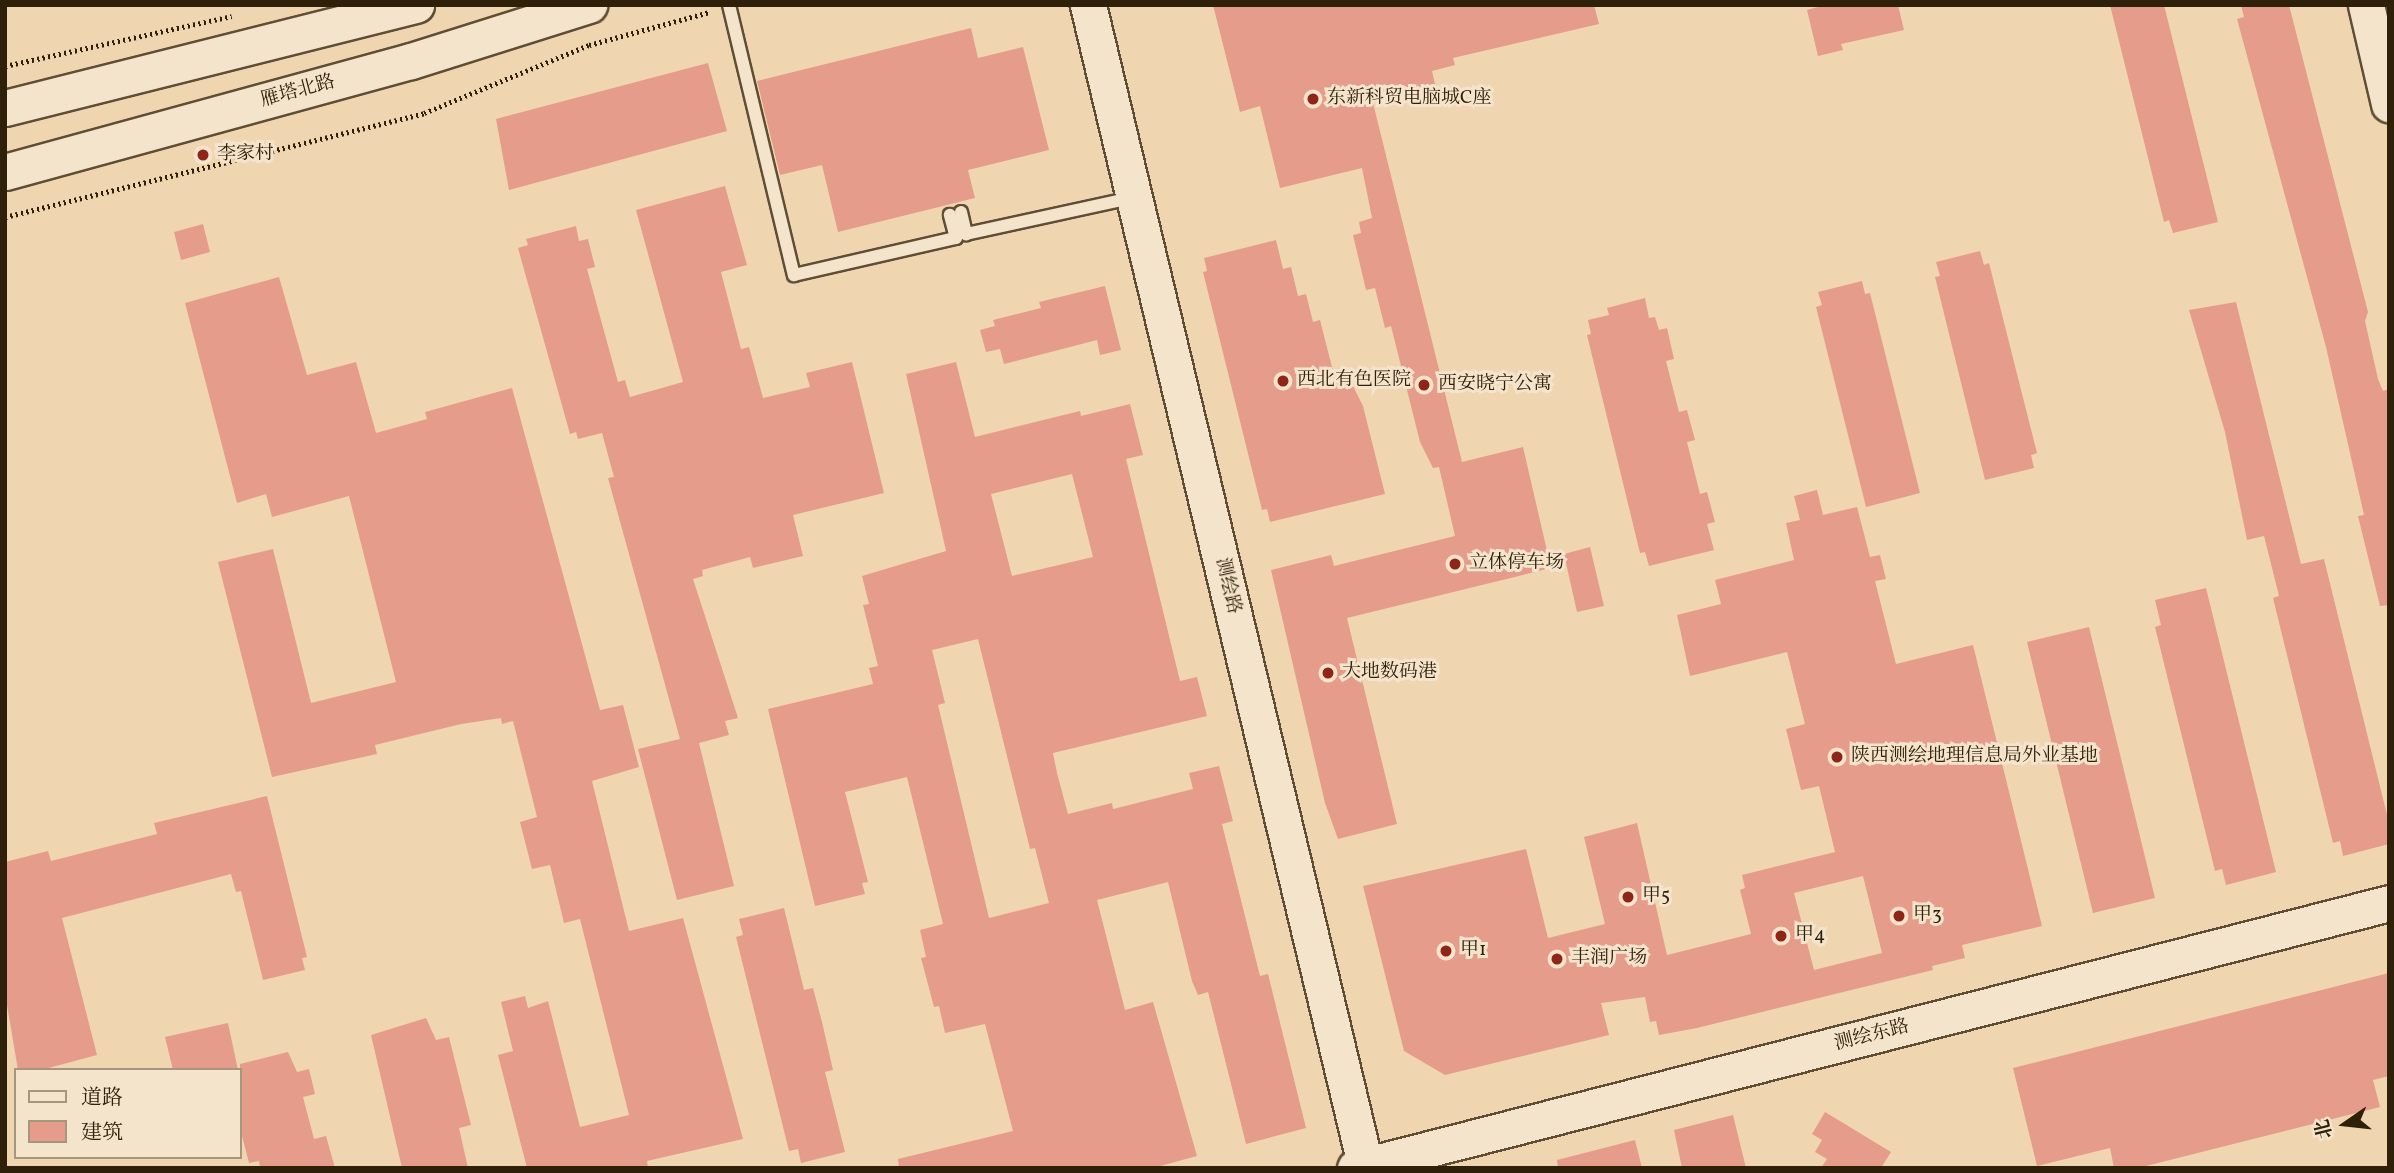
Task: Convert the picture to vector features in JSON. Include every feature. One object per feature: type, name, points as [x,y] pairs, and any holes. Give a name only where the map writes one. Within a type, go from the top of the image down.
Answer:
[{"type":"street","points":[[5,108],[416,5]]},
{"type":"street","name":"雁塔北路","points":[[5,172],[411,61],[589,5]]},
{"type":"street","name":"测绘路","points":[[1088,5],[1362,1167]]},
{"type":"street","points":[[2366,5],[2389,104]]},
{"type":"street","name":"测绘东路","points":[[1362,1167],[2389,903]]},
{"type":"lane","points":[[725,7],[794,275],[956,238],[955,214],[966,234],[1135,198]]},
{"type":"path","points":[[5,217],[425,113],[589,45],[725,7]]},
{"type":"path","points":[[5,66],[237,15]]},
{"type":"building","points":[[1213,5],[1594,5],[1599,24],[1453,58],[1455,65],[1432,71],[1435,84],[1373,103],[1462,462],[1523,447],[1551,568],[1347,618],[1397,824],[1338,839],[1325,803],[1271,570],[1331,555],[1334,566],[1455,536],[1439,467],[1433,468],[1420,442],[1391,326],[1385,328],[1375,288],[1366,290],[1353,235],[1361,233],[1359,222],[1372,218],[1362,168],[1280,188],[1260,106],[1240,112]]},
{"type":"building","points":[[1825,5],[1898,5],[1904,30],[1841,44],[1843,50],[1818,56],[1807,10]]},
{"type":"building","points":[[2110,5],[2164,5],[2218,222],[2173,233],[2169,220],[2164,222]]},
{"type":"building","points":[[2241,5],[2289,5],[2368,312],[2365,321],[2378,379],[2383,391],[2389,389],[2389,605],[2380,606],[2358,516],[2364,515],[2326,347],[2237,19],[2244,17]]},
{"type":"building","points":[[971,28],[978,58],[1023,47],[1049,150],[968,170],[975,198],[838,232],[822,165],[780,175],[757,81]]},
{"type":"building","points":[[708,63],[727,131],[509,190],[496,119]]},
{"type":"building","points":[[725,186],[747,265],[721,272],[741,349],[749,347],[763,398],[810,387],[806,373],[852,362],[884,493],[793,515],[803,556],[753,568],[750,557],[702,570],[703,576],[693,579],[738,718],[725,721],[729,735],[699,743],[734,886],[677,900],[638,749],[680,739],[608,478],[614,477],[602,433],[578,439],[576,432],[570,434],[518,248],[528,245],[526,239],[576,226],[579,241],[588,239],[595,267],[587,269],[618,382],[625,380],[630,397],[683,382],[636,210]]},
{"type":"building","points":[[203,224],[210,252],[181,260],[174,232]]},
{"type":"building","name":"西北有色医院","points":[[1276,240],[1283,269],[1291,267],[1298,296],[1306,294],[1313,322],[1320,320],[1336,383],[1350,380],[1363,406],[1385,494],[1270,522],[1267,509],[1262,510],[1203,272],[1207,271],[1204,258]]},
{"type":"building","points":[[1980,251],[1984,265],[1989,263],[2037,453],[2031,455],[2034,468],[1985,480],[1935,277],[1940,276],[1936,262]]},
{"type":"building","points":[[279,277],[307,375],[356,362],[376,433],[427,419],[425,412],[512,388],[600,710],[623,705],[639,767],[592,781],[629,931],[683,918],[743,1139],[647,1161],[648,1168],[527,1168],[498,1055],[513,1051],[501,1002],[525,996],[528,1008],[548,1001],[580,1127],[629,1115],[580,919],[564,923],[550,865],[532,869],[520,822],[537,817],[513,721],[502,724],[501,718],[461,724],[375,745],[377,754],[272,777],[218,562],[273,549],[311,703],[396,682],[349,496],[272,517],[266,494],[237,503],[185,303]]},
{"type":"building","points":[[1862,281],[1865,294],[1870,293],[1920,493],[1866,507],[1816,307],[1822,305],[1818,292]]},
{"type":"building","points":[[1105,286],[1121,350],[1100,355],[1097,340],[1004,364],[1000,349],[986,352],[980,330],[995,326],[993,320],[1041,308],[1039,302]]},
{"type":"building","points":[[1645,298],[1649,318],[1655,317],[1659,330],[1667,328],[1674,359],[1666,361],[1679,412],[1687,410],[1695,440],[1687,442],[1700,494],[1707,492],[1715,522],[1707,524],[1714,550],[1649,566],[1645,552],[1640,553],[1587,335],[1591,334],[1588,320],[1609,315],[1607,308]]},
{"type":"building","points":[[2236,302],[2301,564],[2324,559],[2389,823],[2389,844],[2343,856],[2340,841],[2333,843],[2273,598],[2279,596],[2264,536],[2247,540],[2225,432],[2189,310]]},
{"type":"building","points":[[956,362],[975,437],[1080,411],[1081,416],[1130,404],[1143,455],[1126,459],[1180,681],[1197,677],[1207,716],[1053,753],[1057,773],[1068,814],[1112,803],[1113,809],[1193,789],[1189,773],[1219,766],[1233,821],[1222,824],[1260,976],[1268,974],[1306,1128],[1246,1144],[1208,992],[1198,995],[1192,981],[1168,882],[1097,900],[1125,1010],[1153,1002],[1197,1156],[1153,1168],[899,1168],[898,1159],[1013,1131],[985,1024],[945,1033],[939,1006],[934,1007],[921,958],[926,957],[920,930],[943,924],[907,777],[845,792],[868,882],[862,883],[865,894],[815,906],[768,709],[873,684],[869,668],[878,666],[863,605],[869,604],[862,576],[946,551],[906,374]],"holes":[[[1072,474],[1093,557],[1012,576],[991,494]],[[978,639],[1030,849],[1035,848],[1049,903],[989,918],[938,705],[945,703],[932,650]]]},
{"type":"building","points":[[1817,490],[1823,515],[1857,507],[1870,557],[1880,555],[1886,579],[1875,581],[1896,664],[1973,645],[2042,926],[1962,945],[1965,958],[1932,966],[1933,970],[1697,1028],[1659,1035],[1656,1021],[1650,1022],[1645,997],[1601,1003],[1609,1035],[1445,1075],[1404,1051],[1363,886],[1526,849],[1548,938],[1605,924],[1584,837],[1637,823],[1667,955],[1751,934],[1740,890],[1745,888],[1742,875],[1835,852],[1819,786],[1801,790],[1786,729],[1805,724],[1787,652],[1690,676],[1677,615],[1721,604],[1715,580],[1794,560],[1786,523],[1800,520],[1794,496]],"holes":[[[1863,876],[1882,953],[1814,970],[1794,893]]]},
{"type":"building","points":[[1590,547],[1604,606],[1577,612],[1564,554]]},
{"type":"building","points":[[2206,588],[2276,872],[2226,885],[2222,869],[2215,871],[2155,627],[2161,625],[2155,600]]},
{"type":"building","points":[[2089,627],[2155,898],[2093,913],[2027,642]]},
{"type":"building","points":[[267,796],[307,957],[302,958],[305,970],[263,980],[241,891],[236,892],[231,874],[62,918],[97,1055],[48,1068],[18,1068],[5,993],[5,862],[48,851],[51,861],[157,834],[154,823]]},
{"type":"building","points":[[784,908],[804,990],[813,988],[822,1022],[833,1070],[825,1072],[845,1152],[801,1163],[798,1149],[789,1151],[736,937],[743,935],[739,919]]},
{"type":"building","points":[[2389,973],[2389,1076],[2373,1080],[2380,1107],[2138,1168],[2114,1168],[2110,1148],[2037,1166],[2013,1068]]},
{"type":"building","points":[[426,1018],[436,1040],[449,1037],[471,1125],[459,1128],[468,1168],[402,1168],[371,1035]]},
{"type":"building","points":[[228,1023],[238,1068],[173,1068],[165,1037]]},
{"type":"building","points":[[288,1052],[297,1072],[309,1069],[315,1094],[303,1097],[314,1139],[326,1136],[335,1168],[260,1168],[259,1161],[249,1163],[242,1136],[240,1064]]},
{"type":"building","points":[[1825,1112],[1891,1152],[1881,1168],[1821,1168],[1827,1159],[1815,1152],[1822,1140],[1812,1134]]},
{"type":"building","points":[[1733,1115],[1746,1168],[1682,1168],[1674,1130]]},
{"type":"building","points":[[1635,1140],[1642,1168],[1558,1168],[1557,1160]]},
{"type":"place","name":"东新科贸电脑城C座","points":[[1313,99]]},
{"type":"place","name":"李家村","points":[[203,155]]},
{"type":"place","name":"西北有色医院","points":[[1283,381]]},
{"type":"place","name":"西安晓宁公寓","points":[[1424,385]]},
{"type":"place","name":"立体停车场","points":[[1455,564]]},
{"type":"place","name":"大地数码港","points":[[1328,673]]},
{"type":"place","name":"陕西测绘地理信息局外业基地","points":[[1837,757]]},
{"type":"place","name":"甲5","points":[[1628,897]]},
{"type":"place","name":"甲3","points":[[1899,916]]},
{"type":"place","name":"甲4","points":[[1781,936]]},
{"type":"place","name":"甲1","points":[[1446,951]]},
{"type":"place","name":"丰润广场","points":[[1557,959]]}]
